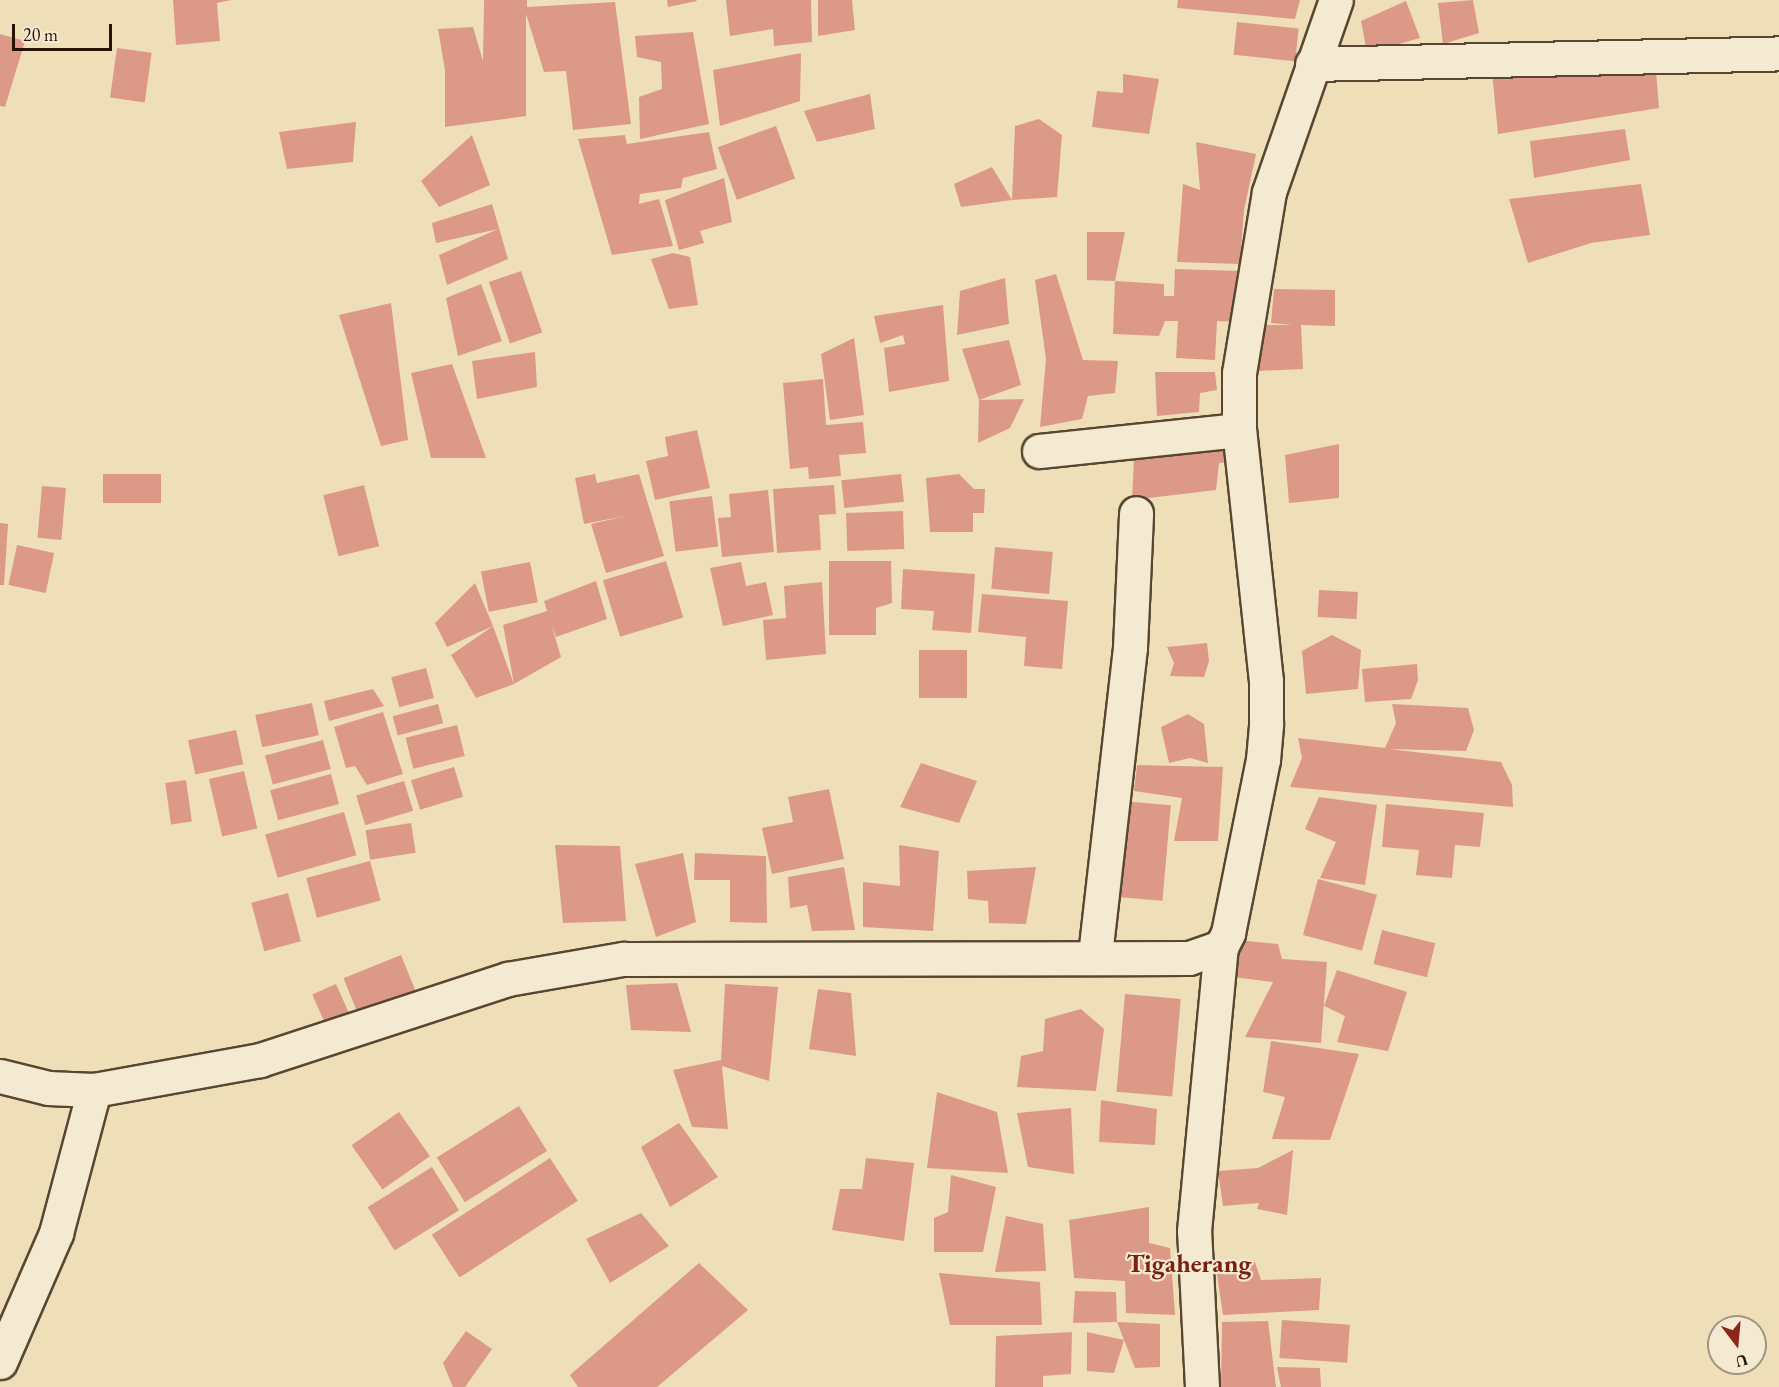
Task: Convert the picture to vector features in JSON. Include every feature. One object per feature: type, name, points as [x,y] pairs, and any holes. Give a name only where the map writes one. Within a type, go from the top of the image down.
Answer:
[{"type":"street","points":[[1202,1387],[1194,1231],[1221,947],[1228,933],[1261,772],[1266,723],[1266,681],[1239,430],[1239,373],[1259,236],[1312,64],[1336,0]]},
{"type":"street","points":[[1312,64],[1779,53]]},
{"type":"street","points":[[1039,451],[1239,430]]},
{"type":"street","points":[[1095,955],[1130,647],[1136,513]]},
{"type":"street","points":[[0,1076],[48,1088],[94,1090],[260,1060],[508,979],[623,959],[1095,955],[1189,958],[1221,947]]},
{"type":"street","points":[[0,1362],[56,1233],[94,1090]]},
{"type":"building","points":[[173,0],[231,0],[217,3],[220,41],[176,45]]},
{"type":"building","points":[[484,0],[527,0],[527,7],[615,2],[631,124],[573,130],[566,71],[544,72],[526,14],[526,116],[445,127],[445,70],[438,29],[473,27],[483,61]]},
{"type":"building","points":[[667,0],[696,0],[697,1],[668,7]]},
{"type":"building","points":[[726,0],[811,0],[812,42],[774,46],[773,29],[730,36]]},
{"type":"building","points":[[818,0],[852,0],[855,30],[818,36]]},
{"type":"building","points":[[1178,0],[1300,0],[1295,19],[1177,8]]},
{"type":"building","points":[[1473,0],[1479,33],[1443,44],[1438,3]]},
{"type":"building","points":[[1406,1],[1420,38],[1367,53],[1361,21]]},
{"type":"building","points":[[1237,22],[1299,28],[1295,61],[1234,55]]},
{"type":"building","points":[[693,32],[709,124],[640,139],[639,97],[662,89],[661,62],[637,57],[635,36]]},
{"type":"building","points":[[0,34],[25,41],[5,107],[0,106]]},
{"type":"building","points":[[117,48],[152,53],[145,102],[110,98]]},
{"type":"building","points":[[801,53],[800,101],[720,126],[713,70]]},
{"type":"building","points":[[1655,58],[1659,108],[1498,134],[1492,72]]},
{"type":"building","points":[[1123,74],[1159,79],[1149,134],[1092,127],[1097,91],[1123,93]]},
{"type":"building","points":[[870,94],[875,129],[817,142],[804,111]]},
{"type":"building","points":[[1039,119],[1062,135],[1057,197],[1012,200],[1015,126]]},
{"type":"building","points":[[356,122],[353,162],[287,169],[279,132]]},
{"type":"building","points":[[776,126],[795,179],[737,200],[718,147]]},
{"type":"building","points":[[1625,129],[1630,160],[1534,178],[1530,141]]},
{"type":"building","points":[[709,132],[717,169],[683,178],[681,188],[640,194],[639,204],[659,199],[673,246],[612,255],[578,139],[625,135],[627,144]]},
{"type":"building","points":[[472,135],[490,185],[439,207],[421,181]]},
{"type":"building","points":[[1196,142],[1256,154],[1244,210],[1240,264],[1177,262],[1183,184],[1200,190]]},
{"type":"building","points":[[992,167],[1012,200],[961,207],[954,184]]},
{"type":"building","points":[[724,178],[732,222],[700,231],[704,243],[679,250],[665,200]]},
{"type":"building","points":[[1641,184],[1650,235],[1591,243],[1528,263],[1509,199]]},
{"type":"building","points":[[492,204],[508,259],[447,285],[439,255],[498,229],[436,243],[432,223]]},
{"type":"building","points":[[1087,232],[1125,232],[1115,281],[1087,280]]},
{"type":"building","points":[[673,253],[690,257],[698,305],[669,309],[651,259]]},
{"type":"building","points":[[1175,269],[1240,271],[1238,322],[1217,321],[1215,360],[1176,358],[1178,321],[1165,321],[1159,336],[1113,334],[1115,281],[1164,284],[1164,296],[1174,296]]},
{"type":"building","points":[[521,271],[542,332],[510,344],[489,282]]},
{"type":"building","points":[[1056,274],[1083,360],[1118,361],[1115,393],[1088,396],[1082,419],[1040,427],[1046,359],[1035,280]]},
{"type":"building","points":[[1005,278],[1009,324],[957,335],[960,291]]},
{"type":"building","points":[[481,284],[502,341],[458,356],[446,298]]},
{"type":"building","points":[[1274,289],[1335,290],[1335,326],[1301,325],[1303,369],[1257,371],[1255,325],[1292,325],[1271,323]]},
{"type":"building","points":[[391,303],[408,440],[381,446],[339,315]]},
{"type":"building","points":[[943,305],[949,381],[889,392],[884,348],[905,344],[903,335],[880,343],[874,316]]},
{"type":"building","points":[[854,338],[864,415],[830,420],[821,354]]},
{"type":"building","points":[[1009,340],[1021,385],[979,400],[962,349]]},
{"type":"building","points":[[535,352],[537,387],[477,399],[472,361]]},
{"type":"building","points":[[452,364],[486,458],[431,458],[411,373]]},
{"type":"building","points":[[1155,372],[1215,372],[1217,390],[1200,393],[1199,412],[1157,416]]},
{"type":"building","points":[[823,379],[826,425],[863,422],[866,453],[839,455],[841,476],[809,479],[808,467],[790,469],[783,383]]},
{"type":"building","points":[[1024,399],[1010,428],[978,443],[979,400]]},
{"type":"building","points":[[697,430],[710,488],[655,500],[646,461],[668,456],[665,437]]},
{"type":"building","points":[[1339,444],[1339,498],[1289,503],[1285,455]]},
{"type":"building","points":[[1221,445],[1231,462],[1219,463],[1216,490],[1132,500],[1134,457],[1174,455]]},
{"type":"building","points":[[103,474],[161,474],[161,503],[103,503]]},
{"type":"building","points":[[595,474],[597,483],[639,474],[664,556],[606,573],[591,524],[625,516],[584,524],[575,478]]},
{"type":"building","points":[[901,474],[904,502],[844,508],[841,480]]},
{"type":"building","points":[[959,474],[974,489],[985,489],[984,513],[973,513],[973,532],[930,532],[926,478]]},
{"type":"building","points":[[364,485],[379,546],[338,556],[323,495]]},
{"type":"building","points":[[834,485],[836,514],[819,515],[821,550],[777,553],[773,489]]},
{"type":"building","points":[[42,486],[66,488],[61,540],[37,538]]},
{"type":"building","points":[[768,490],[774,552],[722,557],[718,518],[731,517],[729,494]]},
{"type":"building","points":[[712,496],[718,547],[676,552],[669,501]]},
{"type":"building","points":[[903,511],[904,549],[847,551],[846,513]]},
{"type":"building","points":[[0,523],[8,524],[4,585],[0,585]]},
{"type":"building","points":[[17,545],[54,553],[46,593],[8,585]]},
{"type":"building","points":[[995,547],[1053,552],[1049,594],[991,589]]},
{"type":"building","points":[[666,561],[683,617],[620,637],[603,580]]},
{"type":"building","points":[[829,561],[891,561],[892,603],[876,608],[876,635],[829,635]]},
{"type":"building","points":[[530,562],[538,602],[489,612],[481,572]]},
{"type":"building","points":[[741,562],[746,586],[766,582],[773,615],[723,626],[710,568]]},
{"type":"building","points":[[903,569],[975,574],[971,633],[932,630],[934,611],[901,609]]},
{"type":"building","points":[[596,581],[607,619],[556,637],[551,623],[561,657],[514,684],[503,625],[547,611],[544,601]]},
{"type":"building","points":[[822,582],[826,654],[766,660],[763,620],[786,618],[784,586]]},
{"type":"building","points":[[475,583],[493,626],[447,647],[435,623]]},
{"type":"building","points":[[1319,590],[1358,592],[1357,619],[1318,617]]},
{"type":"building","points":[[982,594],[1068,601],[1062,669],[1024,666],[1026,637],[978,632]]},
{"type":"building","points":[[493,626],[514,684],[476,698],[451,655]]},
{"type":"building","points":[[1332,635],[1361,650],[1358,689],[1306,694],[1302,651]]},
{"type":"building","points":[[1207,643],[1209,661],[1204,677],[1170,676],[1174,663],[1167,647]]},
{"type":"building","points":[[919,650],[967,650],[967,698],[919,698]]},
{"type":"building","points":[[1417,664],[1418,680],[1411,699],[1365,702],[1362,669]]},
{"type":"building","points":[[426,668],[434,698],[399,707],[391,677]]},
{"type":"building","points":[[373,689],[384,706],[329,721],[324,701]]},
{"type":"building","points":[[312,703],[319,735],[262,747],[255,715]]},
{"type":"building","points":[[438,704],[443,723],[398,735],[393,716]]},
{"type":"building","points":[[1392,704],[1468,708],[1474,730],[1466,751],[1389,749],[1501,762],[1512,785],[1513,807],[1290,787],[1302,758],[1298,738],[1385,748],[1396,723]]},
{"type":"building","points":[[383,712],[403,774],[367,785],[355,766],[346,768],[334,727]]},
{"type":"building","points":[[1188,714],[1204,724],[1208,763],[1190,758],[1169,763],[1161,727]]},
{"type":"building","points":[[457,725],[465,756],[413,769],[406,738]]},
{"type":"building","points":[[236,730],[243,764],[195,774],[188,740]]},
{"type":"building","points":[[323,740],[331,769],[273,785],[265,756]]},
{"type":"building","points":[[921,763],[977,781],[959,823],[900,807]]},
{"type":"building","points":[[1137,765],[1223,767],[1218,841],[1174,841],[1182,798],[1134,791]]},
{"type":"building","points":[[454,767],[463,797],[420,810],[411,780]]},
{"type":"building","points":[[244,771],[257,828],[222,837],[209,779]]},
{"type":"building","points":[[331,774],[339,804],[278,820],[270,790]]},
{"type":"building","points":[[186,780],[192,822],[171,825],[165,783]]},
{"type":"building","points":[[404,781],[413,811],[365,825],[356,796]]},
{"type":"building","points":[[829,789],[844,859],[772,874],[762,828],[793,822],[788,797]]},
{"type":"building","points":[[1319,797],[1377,805],[1365,885],[1320,878],[1336,842],[1305,829]]},
{"type":"building","points":[[1123,801],[1171,805],[1162,901],[1115,897]]},
{"type":"building","points":[[1386,804],[1484,813],[1480,847],[1455,845],[1452,878],[1416,875],[1419,850],[1382,847]]},
{"type":"building","points":[[344,812],[356,855],[278,878],[265,835]]},
{"type":"building","points":[[411,823],[416,853],[370,860],[366,830]]},
{"type":"building","points":[[555,845],[620,846],[626,921],[563,923]]},
{"type":"building","points":[[899,845],[939,851],[933,931],[863,927],[863,882],[900,886]]},
{"type":"building","points":[[683,853],[696,922],[656,937],[635,864]]},
{"type":"building","points":[[695,853],[766,856],[767,923],[730,922],[730,880],[694,880]]},
{"type":"building","points":[[370,861],[381,901],[317,918],[306,878]]},
{"type":"building","points":[[844,867],[855,930],[812,931],[807,905],[790,908],[788,877]]},
{"type":"building","points":[[1036,867],[1026,924],[989,923],[988,901],[968,899],[967,871]]},
{"type":"building","points":[[1318,879],[1377,895],[1362,951],[1303,935]]},
{"type":"building","points":[[288,893],[301,941],[264,951],[251,903]]},
{"type":"building","points":[[1382,930],[1435,943],[1427,977],[1374,964]]},
{"type":"building","points":[[1238,940],[1278,944],[1282,959],[1327,962],[1321,1043],[1245,1037],[1273,982],[1233,977]]},
{"type":"building","points":[[401,955],[416,993],[359,1016],[344,978]]},
{"type":"building","points":[[1337,970],[1407,992],[1388,1051],[1337,1042],[1345,1016],[1324,1006]]},
{"type":"building","points":[[677,983],[691,1032],[631,1030],[626,985]]},
{"type":"building","points":[[336,984],[351,1018],[327,1028],[312,995]]},
{"type":"building","points":[[725,984],[778,987],[769,1081],[722,1066],[728,1129],[692,1127],[673,1070],[721,1060]]},
{"type":"building","points":[[818,989],[851,993],[856,1056],[809,1049]]},
{"type":"building","points":[[1125,994],[1181,999],[1172,1097],[1116,1092]]},
{"type":"building","points":[[1081,1009],[1104,1029],[1096,1091],[1017,1087],[1021,1056],[1043,1051],[1045,1019]]},
{"type":"building","points":[[1271,1041],[1359,1054],[1330,1140],[1272,1139],[1285,1097],[1263,1092]]},
{"type":"building","points":[[937,1092],[997,1112],[1008,1173],[927,1168]]},
{"type":"building","points":[[1101,1100],[1157,1109],[1155,1145],[1099,1142]]},
{"type":"building","points":[[519,1106],[547,1151],[465,1202],[437,1157]]},
{"type":"building","points":[[1071,1108],[1074,1174],[1028,1167],[1017,1113]]},
{"type":"building","points":[[399,1112],[430,1156],[382,1190],[351,1145]]},
{"type":"building","points":[[679,1123],[718,1177],[670,1207],[641,1147]]},
{"type":"building","points":[[1293,1150],[1287,1215],[1257,1209],[1259,1203],[1223,1206],[1218,1171],[1258,1168]]},
{"type":"building","points":[[550,1158],[578,1201],[460,1278],[432,1235]]},
{"type":"building","points":[[866,1158],[914,1163],[904,1241],[832,1230],[840,1189],[862,1189]]},
{"type":"building","points":[[432,1167],[459,1210],[395,1251],[368,1207]]},
{"type":"building","points":[[951,1175],[996,1187],[983,1252],[934,1252],[934,1218],[948,1212]]},
{"type":"building","points":[[1149,1207],[1149,1243],[1170,1248],[1175,1315],[1126,1313],[1125,1281],[1074,1278],[1069,1220]]},
{"type":"building","points":[[641,1213],[669,1246],[610,1283],[586,1239]]},
{"type":"building","points":[[1006,1216],[1043,1224],[1046,1271],[995,1272]]},
{"type":"building","points":[[1255,1262],[1261,1280],[1321,1278],[1319,1310],[1223,1315],[1216,1268]]},
{"type":"building","points":[[699,1263],[748,1310],[657,1387],[578,1387],[570,1375]]},
{"type":"building","points":[[939,1273],[1040,1282],[1042,1325],[950,1325]]},
{"type":"building","points":[[1075,1291],[1116,1292],[1117,1322],[1073,1323]]},
{"type":"building","points":[[1282,1320],[1350,1325],[1347,1363],[1279,1358]]},
{"type":"building","points":[[1268,1321],[1276,1387],[1221,1387],[1222,1322]]},
{"type":"building","points":[[1117,1322],[1160,1324],[1160,1367],[1135,1368]]},
{"type":"building","points":[[466,1331],[492,1349],[465,1387],[453,1387],[443,1363]]},
{"type":"building","points":[[1072,1332],[1071,1374],[1043,1376],[1043,1387],[995,1387],[996,1336]]},
{"type":"building","points":[[1087,1332],[1124,1340],[1114,1373],[1087,1371]]},
{"type":"building","points":[[1277,1367],[1320,1368],[1321,1387],[1281,1387]]},
{"type":"district","name":"Tigaherang","points":[[1189,1264]]}]
